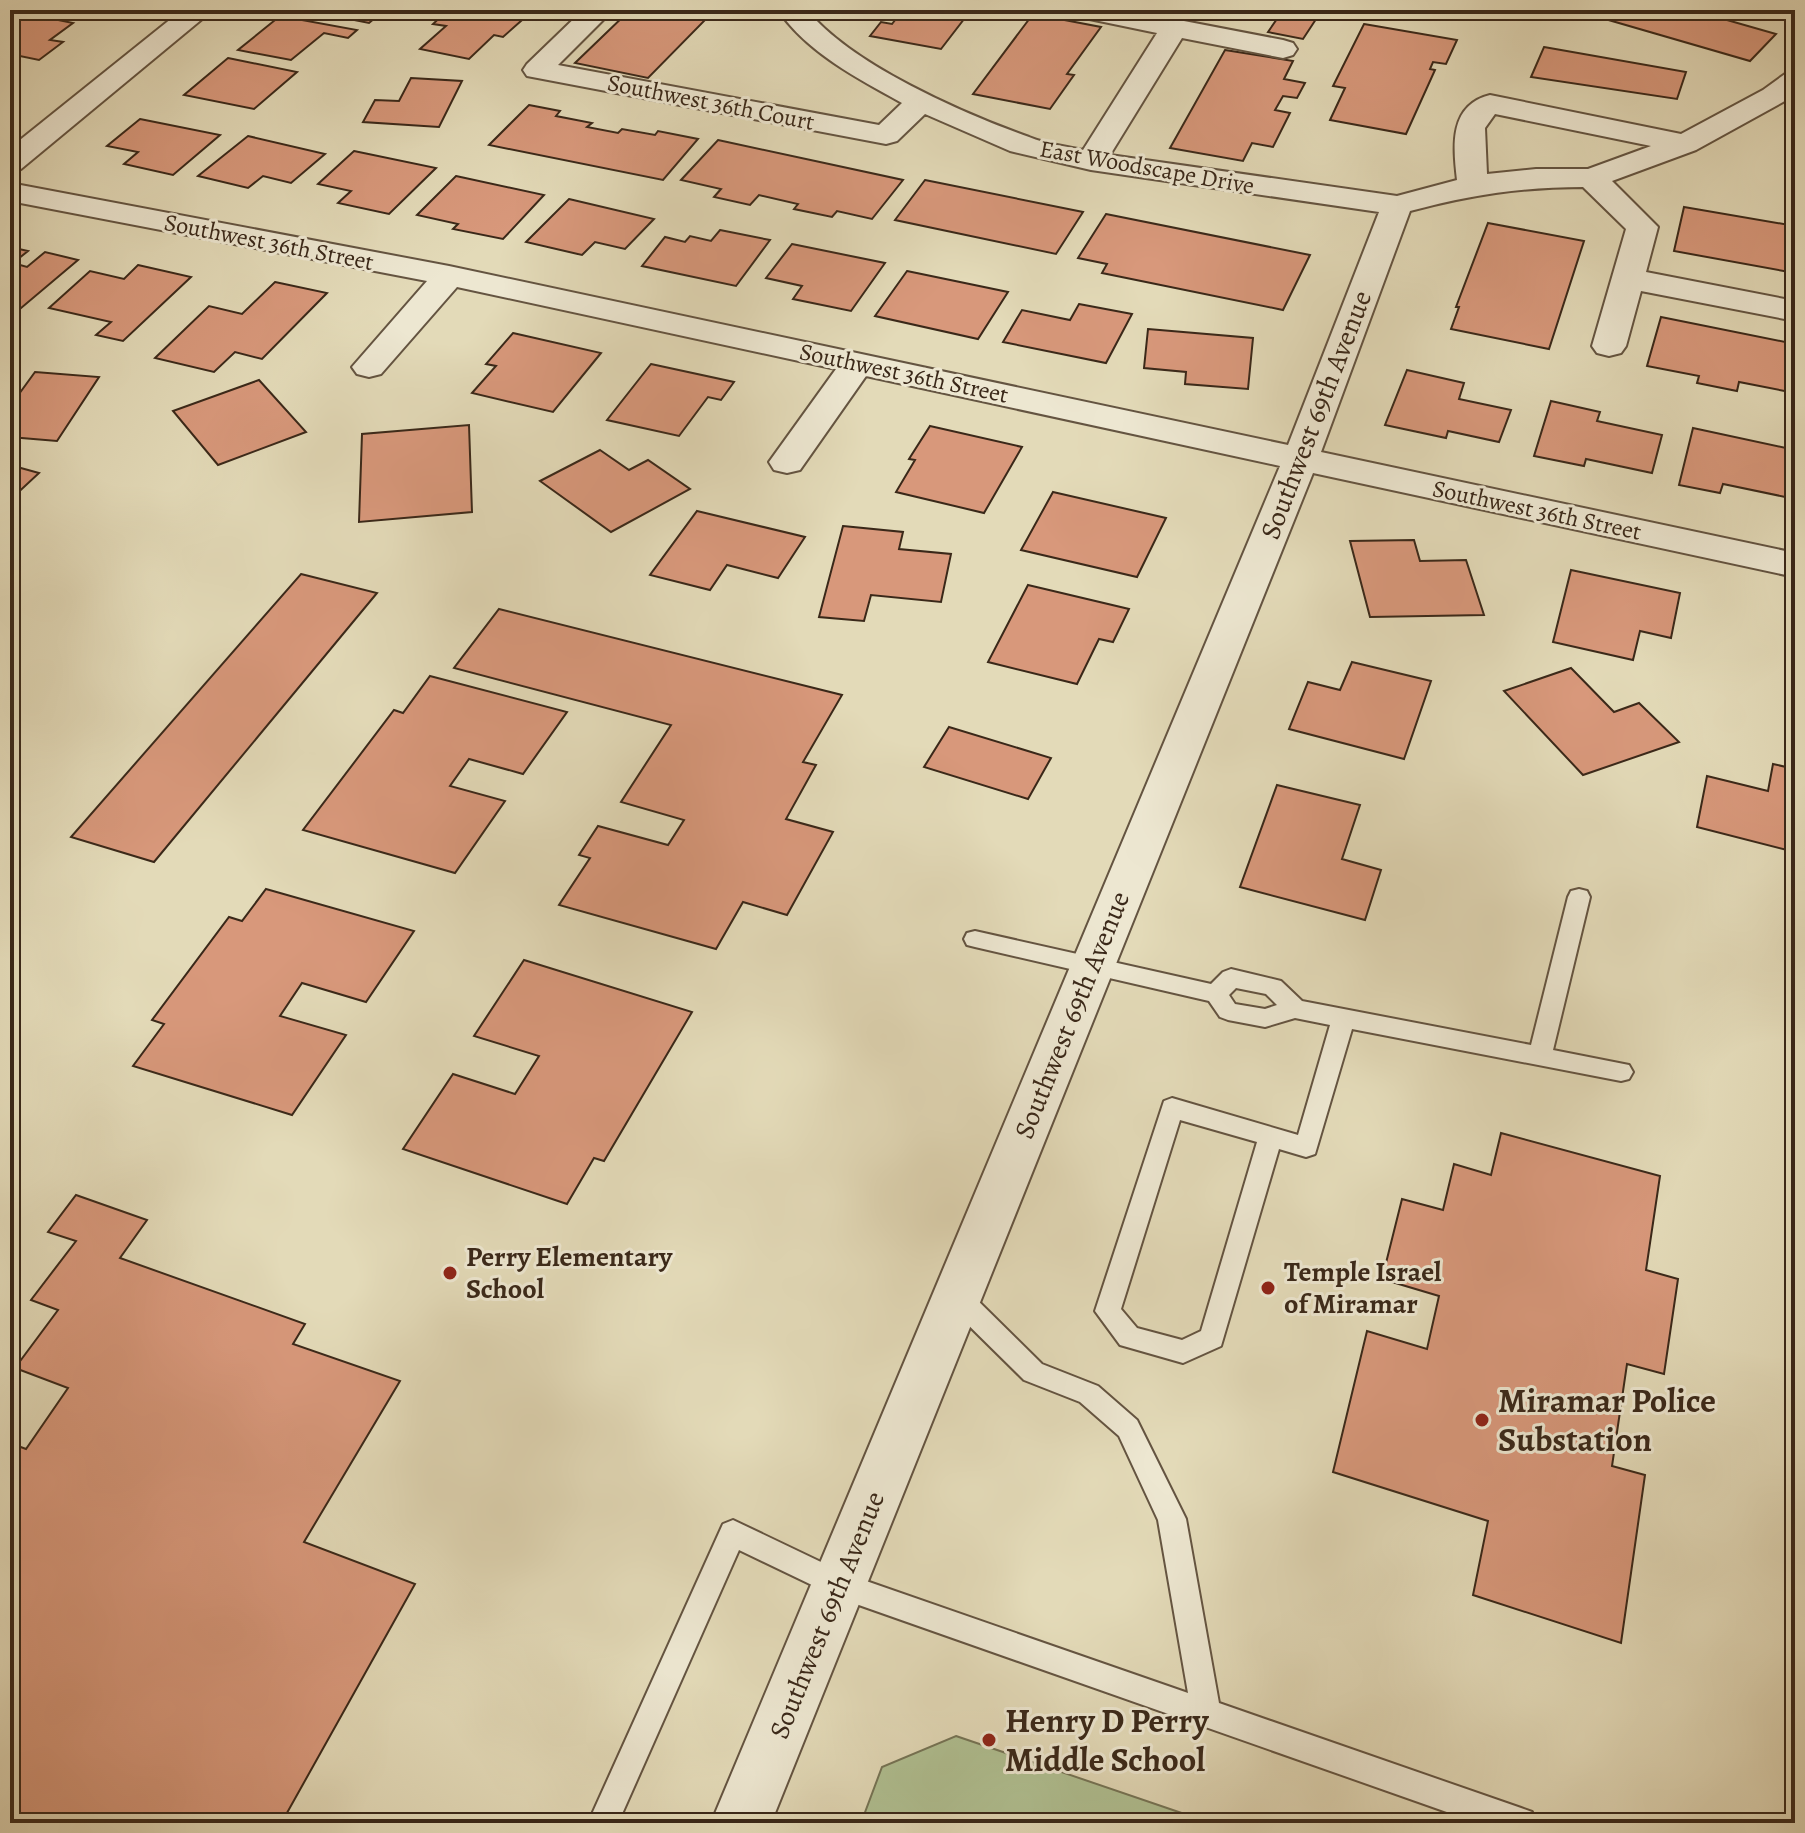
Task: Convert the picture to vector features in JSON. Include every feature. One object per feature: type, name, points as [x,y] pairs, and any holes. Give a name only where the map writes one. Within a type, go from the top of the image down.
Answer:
[{"type":"street","points":[[10,163],[199,10]]},
{"type":"street","name":"Southwest 36th Court","points":[[599,10],[537,70],[886,135],[921,101]]},
{"type":"street","name":"East Woodscape Drive","points":[[792,10],[806,27],[858,67],[921,101],[1021,145],[1091,161],[1397,205]]},
{"type":"street","points":[[1085,10],[1283,49]]},
{"type":"street","points":[[1091,161],[1175,26]]},
{"type":"street","points":[[1397,205],[1473,185],[1536,178],[1591,178],[1685,144],[1773,96],[1795,80]]},
{"type":"street","points":[[1473,185],[1468,132],[1482,107],[1490,104],[1685,144]]},
{"type":"street","points":[[1591,178],[1642,227],[1609,346]]},
{"type":"street","name":"Southwest 36th Street","points":[[10,192],[449,276],[1795,565]]},
{"type":"street","name":"Southwest 69th Avenue","points":[[741,1823],[1300,460],[1397,205]]},
{"type":"street","points":[[369,367],[449,276]]},
{"type":"street","points":[[1629,279],[1795,311]]},
{"type":"street","points":[[787,462],[858,363]]},
{"type":"lane","points":[[1540,1056],[1579,897]]},
{"type":"lane","points":[[975,939],[1216,994],[1228,1011],[1265,1018],[1295,1009],[1621,1072]]},
{"type":"lane","points":[[1216,994],[1231,978],[1273,987],[1295,1009]]},
{"type":"lane","points":[[1271,1136],[1212,1338],[1183,1352],[1129,1337],[1108,1311],[1172,1108],[1271,1136],[1306,1147],[1343,1019]]},
{"type":"lane","points":[[957,1297],[1033,1372],[1089,1394],[1128,1428],[1172,1519],[1206,1713]]},
{"type":"lane","points":[[603,1823],[733,1533],[839,1585],[1521,1823]]},
{"type":"green space","points":[[956,1736],[1211,1823],[861,1823],[882,1767]]},
{"type":"building","points":[[304,10],[371,10],[382,12],[369,23]]},
{"type":"building","points":[[448,10],[469,10],[522,20],[503,37],[494,35],[469,59],[420,49],[446,26],[433,24]]},
{"type":"building","points":[[630,10],[671,10],[708,17],[648,78],[575,63]]},
{"type":"building","points":[[903,10],[971,10],[941,49],[870,36],[881,22],[892,24]]},
{"type":"building","points":[[1249,10],[1322,10],[1303,39],[1268,32],[1279,16]]},
{"type":"building","points":[[1574,10],[1692,10],[1776,34],[1750,61]]},
{"type":"building","points":[[19,12],[73,23],[50,40],[63,42],[39,60],[10,54],[10,19]]},
{"type":"building","points":[[1033,14],[1101,27],[1067,74],[1074,75],[1050,109],[973,94]]},
{"type":"building","points":[[280,16],[357,30],[348,38],[324,33],[291,60],[238,50]]},
{"type":"building","points":[[1364,24],[1457,40],[1446,64],[1433,62],[1430,69],[1435,70],[1406,134],[1330,120],[1345,88],[1333,86]]},
{"type":"building","points":[[1544,47],[1686,72],[1677,99],[1531,77]]},
{"type":"building","points":[[1225,50],[1293,61],[1284,79],[1305,83],[1297,98],[1283,96],[1275,110],[1290,113],[1273,147],[1252,143],[1243,161],[1170,148]]},
{"type":"building","points":[[228,58],[297,72],[254,109],[184,95]]},
{"type":"building","points":[[411,78],[462,81],[439,127],[363,122],[375,100],[399,101]]},
{"type":"building","points":[[529,105],[560,111],[556,116],[592,123],[587,127],[618,133],[622,129],[655,135],[658,131],[698,139],[663,180],[489,145]]},
{"type":"building","points":[[140,119],[220,135],[173,175],[124,164],[138,152],[107,146]]},
{"type":"building","points":[[248,136],[325,154],[291,183],[263,176],[248,188],[198,176]]},
{"type":"building","points":[[718,140],[903,180],[872,219],[837,211],[832,217],[794,209],[798,204],[759,195],[750,205],[714,197],[721,189],[681,180]]},
{"type":"building","points":[[354,151],[436,168],[389,214],[338,203],[351,191],[318,184]]},
{"type":"building","points":[[456,176],[544,195],[503,239],[453,229],[458,224],[417,215]]},
{"type":"building","points":[[925,180],[1083,212],[1056,254],[895,220]]},
{"type":"building","points":[[569,199],[654,219],[625,249],[595,242],[582,255],[526,242]]},
{"type":"building","points":[[1684,207],[1795,226],[1795,273],[1674,251]]},
{"type":"building","points":[[1106,214],[1310,255],[1283,310],[1102,273],[1107,264],[1078,258]]},
{"type":"building","points":[[1488,223],[1584,241],[1549,349],[1451,329],[1459,307],[1456,307]]},
{"type":"building","points":[[720,230],[770,240],[736,286],[642,266],[665,237],[685,242],[690,236],[711,241]]},
{"type":"building","points":[[792,244],[885,263],[851,311],[793,299],[802,286],[766,278]]},
{"type":"building","points":[[10,247],[28,251],[13,263],[27,267],[45,252],[78,260],[14,314],[10,313]]},
{"type":"building","points":[[138,265],[191,277],[123,341],[96,335],[111,322],[49,308],[90,271],[124,279]]},
{"type":"building","points":[[907,271],[1008,292],[978,339],[875,316]]},
{"type":"building","points":[[275,282],[327,293],[262,359],[235,352],[214,372],[155,358],[209,306],[242,314]]},
{"type":"building","points":[[1079,304],[1132,314],[1106,363],[1003,342],[1022,310],[1070,320]]},
{"type":"building","points":[[1661,317],[1795,344],[1795,393],[1739,382],[1737,391],[1697,383],[1699,376],[1647,366]]},
{"type":"building","points":[[1148,329],[1253,338],[1248,389],[1185,384],[1186,372],[1144,368]]},
{"type":"building","points":[[513,333],[601,353],[553,412],[472,393],[496,366],[486,364]]},
{"type":"building","points":[[651,364],[734,382],[721,400],[708,397],[679,436],[607,420]]},
{"type":"building","points":[[1407,370],[1464,383],[1459,399],[1511,410],[1499,442],[1448,431],[1446,438],[1385,425]]},
{"type":"building","points":[[35,372],[99,377],[57,441],[10,437],[10,393],[19,394]]},
{"type":"building","points":[[259,380],[306,432],[218,465],[173,411]]},
{"type":"building","points":[[1551,401],[1600,412],[1597,421],[1662,435],[1652,473],[1586,459],[1584,466],[1534,456]]},
{"type":"building","points":[[469,425],[472,512],[359,522],[362,434]]},
{"type":"building","points":[[930,426],[1022,447],[984,513],[896,492],[915,460],[909,459]]},
{"type":"building","points":[[1693,428],[1795,450],[1795,499],[1723,484],[1720,493],[1679,485]]},
{"type":"building","points":[[600,450],[629,470],[648,460],[690,489],[611,532],[540,481]]},
{"type":"building","points":[[10,465],[39,473],[10,500]]},
{"type":"building","points":[[1053,492],[1166,518],[1137,577],[1021,550]]},
{"type":"building","points":[[697,511],[805,537],[778,578],[727,565],[710,590],[650,575]]},
{"type":"building","points":[[843,526],[903,532],[899,549],[951,554],[941,602],[871,595],[864,621],[819,617]]},
{"type":"building","points":[[1414,540],[1420,561],[1466,560],[1484,615],[1370,617],[1350,541]]},
{"type":"building","points":[[1571,570],[1680,593],[1671,638],[1640,631],[1633,660],[1553,642]]},
{"type":"building","points":[[301,574],[377,593],[154,862],[71,837]]},
{"type":"building","points":[[1028,585],[1129,609],[1113,642],[1099,639],[1077,684],[988,662]]},
{"type":"building","points":[[499,609],[842,695],[803,762],[816,765],[786,819],[833,832],[787,915],[743,902],[716,949],[559,905],[590,858],[579,855],[598,826],[668,845],[684,820],[621,802],[671,725],[454,668]]},
{"type":"building","points":[[1352,662],[1431,681],[1404,759],[1289,729],[1308,682],[1340,690]]},
{"type":"building","points":[[1571,668],[1614,712],[1639,703],[1679,742],[1583,775],[1504,691]]},
{"type":"building","points":[[430,676],[567,712],[523,774],[469,759],[450,786],[505,801],[455,873],[303,830],[394,710],[403,713]]},
{"type":"building","points":[[949,727],[1051,758],[1028,799],[924,767]]},
{"type":"building","points":[[1773,764],[1795,769],[1795,852],[1697,827],[1707,776],[1768,791]]},
{"type":"building","points":[[1277,785],[1360,805],[1342,859],[1381,870],[1365,920],[1240,887]]},
{"type":"building","points":[[266,889],[414,931],[366,1002],[302,983],[280,1016],[346,1035],[292,1115],[133,1066],[164,1024],[152,1020],[229,917],[242,921]]},
{"type":"building","points":[[524,960],[692,1012],[604,1161],[594,1158],[567,1204],[403,1149],[453,1074],[515,1094],[539,1056],[474,1036]]},
{"type":"building","name":"Miramar Police Substation","points":[[1501,1133],[1660,1176],[1646,1270],[1678,1279],[1664,1374],[1627,1364],[1612,1466],[1645,1475],[1621,1643],[1473,1595],[1488,1521],[1333,1472],[1367,1331],[1427,1349],[1439,1296],[1382,1279],[1402,1199],[1443,1210],[1454,1164],[1491,1175]]},
{"type":"building","points":[[76,1195],[147,1220],[120,1258],[305,1324],[293,1344],[400,1381],[304,1542],[415,1584],[283,1820],[290,1823],[10,1823],[10,1443],[26,1449],[68,1388],[15,1368],[58,1310],[31,1300],[76,1241],[48,1232]]},
{"type":"place","name":"Perry Elementary School","points":[[450,1273]]},
{"type":"place","name":"Temple Israel of Miramar","points":[[1268,1288]]},
{"type":"place","name":"Miramar Police Substation","points":[[1482,1420]]},
{"type":"place","name":"Henry D Perry Middle School","points":[[989,1740]]}]
